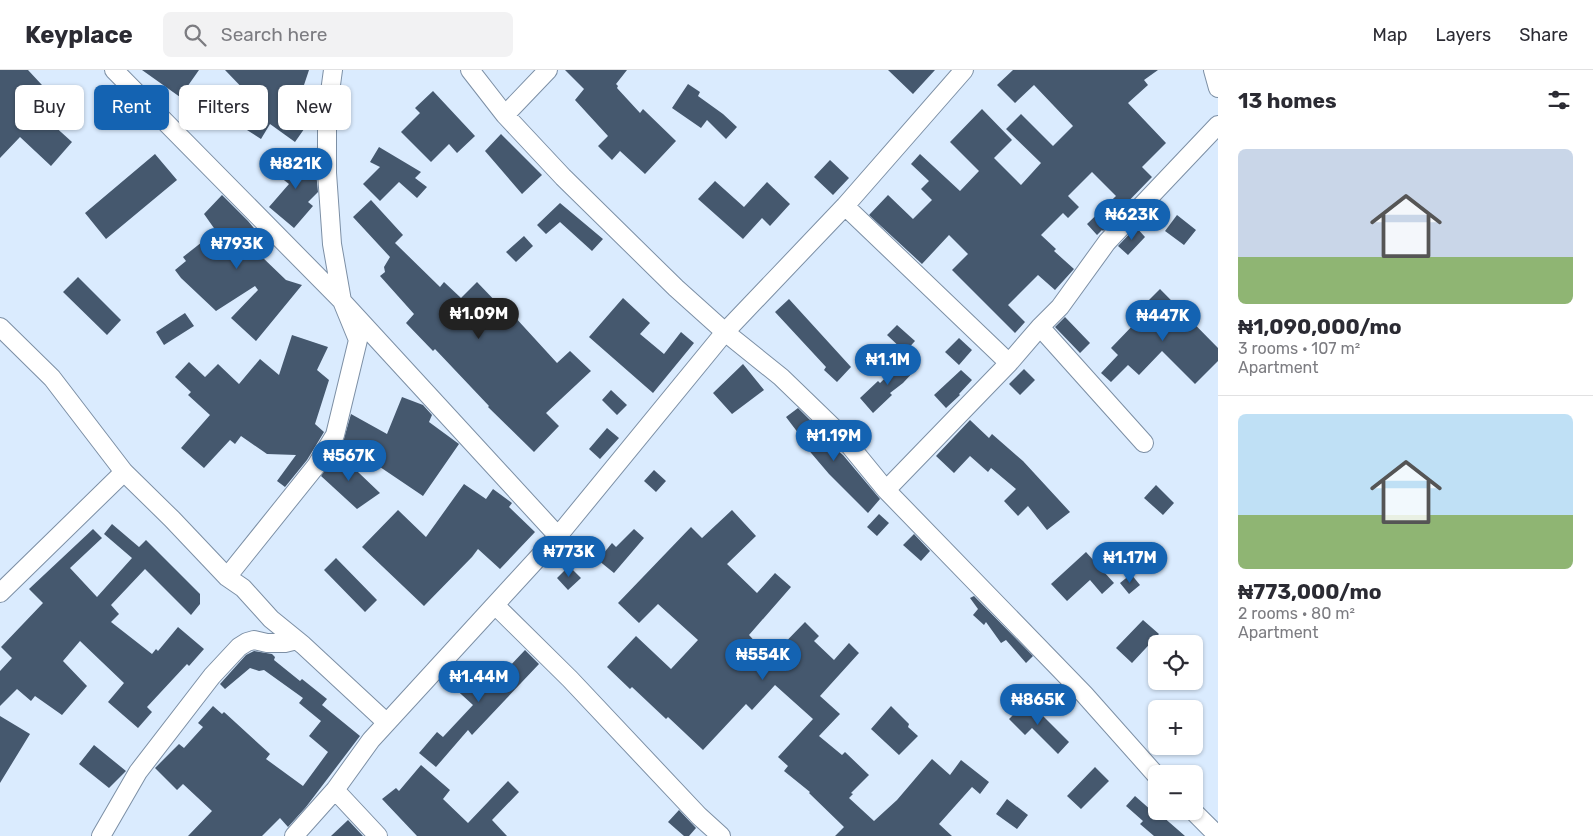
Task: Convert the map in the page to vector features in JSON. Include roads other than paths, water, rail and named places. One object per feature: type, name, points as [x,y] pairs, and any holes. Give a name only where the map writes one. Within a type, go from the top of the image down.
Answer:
[{"type":"street","points":[[114,70],[342,301],[558,536]]},
{"type":"street","points":[[227,578],[316,466],[335,435],[358,340],[342,301],[332,244],[327,173],[327,114],[334,70]]},
{"type":"street","points":[[470,70],[505,114],[563,177],[676,288],[725,332],[781,377],[841,435],[886,490],[1077,688],[1148,766]]},
{"type":"street","points":[[505,114],[548,70]]},
{"type":"street","points":[[294,836],[335,790],[386,722],[558,536],[725,332],[846,206],[964,70]]},
{"type":"street","points":[[1213,70],[1218,88]]},
{"type":"street","points":[[886,490],[1009,364],[1040,327],[1060,307],[1107,242],[1218,125]]},
{"type":"street","points":[[846,206],[1009,364]]},
{"type":"street","points":[[0,327],[52,378],[124,472],[172,519],[227,578],[243,588],[271,619],[297,640],[386,722]]},
{"type":"street","points":[[1040,327],[1144,443]]},
{"type":"street","points":[[0,593],[124,472]]},
{"type":"street","points":[[495,605],[570,679],[699,816],[721,836]]},
{"type":"street","points":[[101,836],[138,772],[212,676],[239,647],[254,640],[267,643],[285,643],[297,640]]},
{"type":"street","points":[[335,790],[378,836]]},
{"type":"street","points":[[1201,820],[1218,836]]}]
